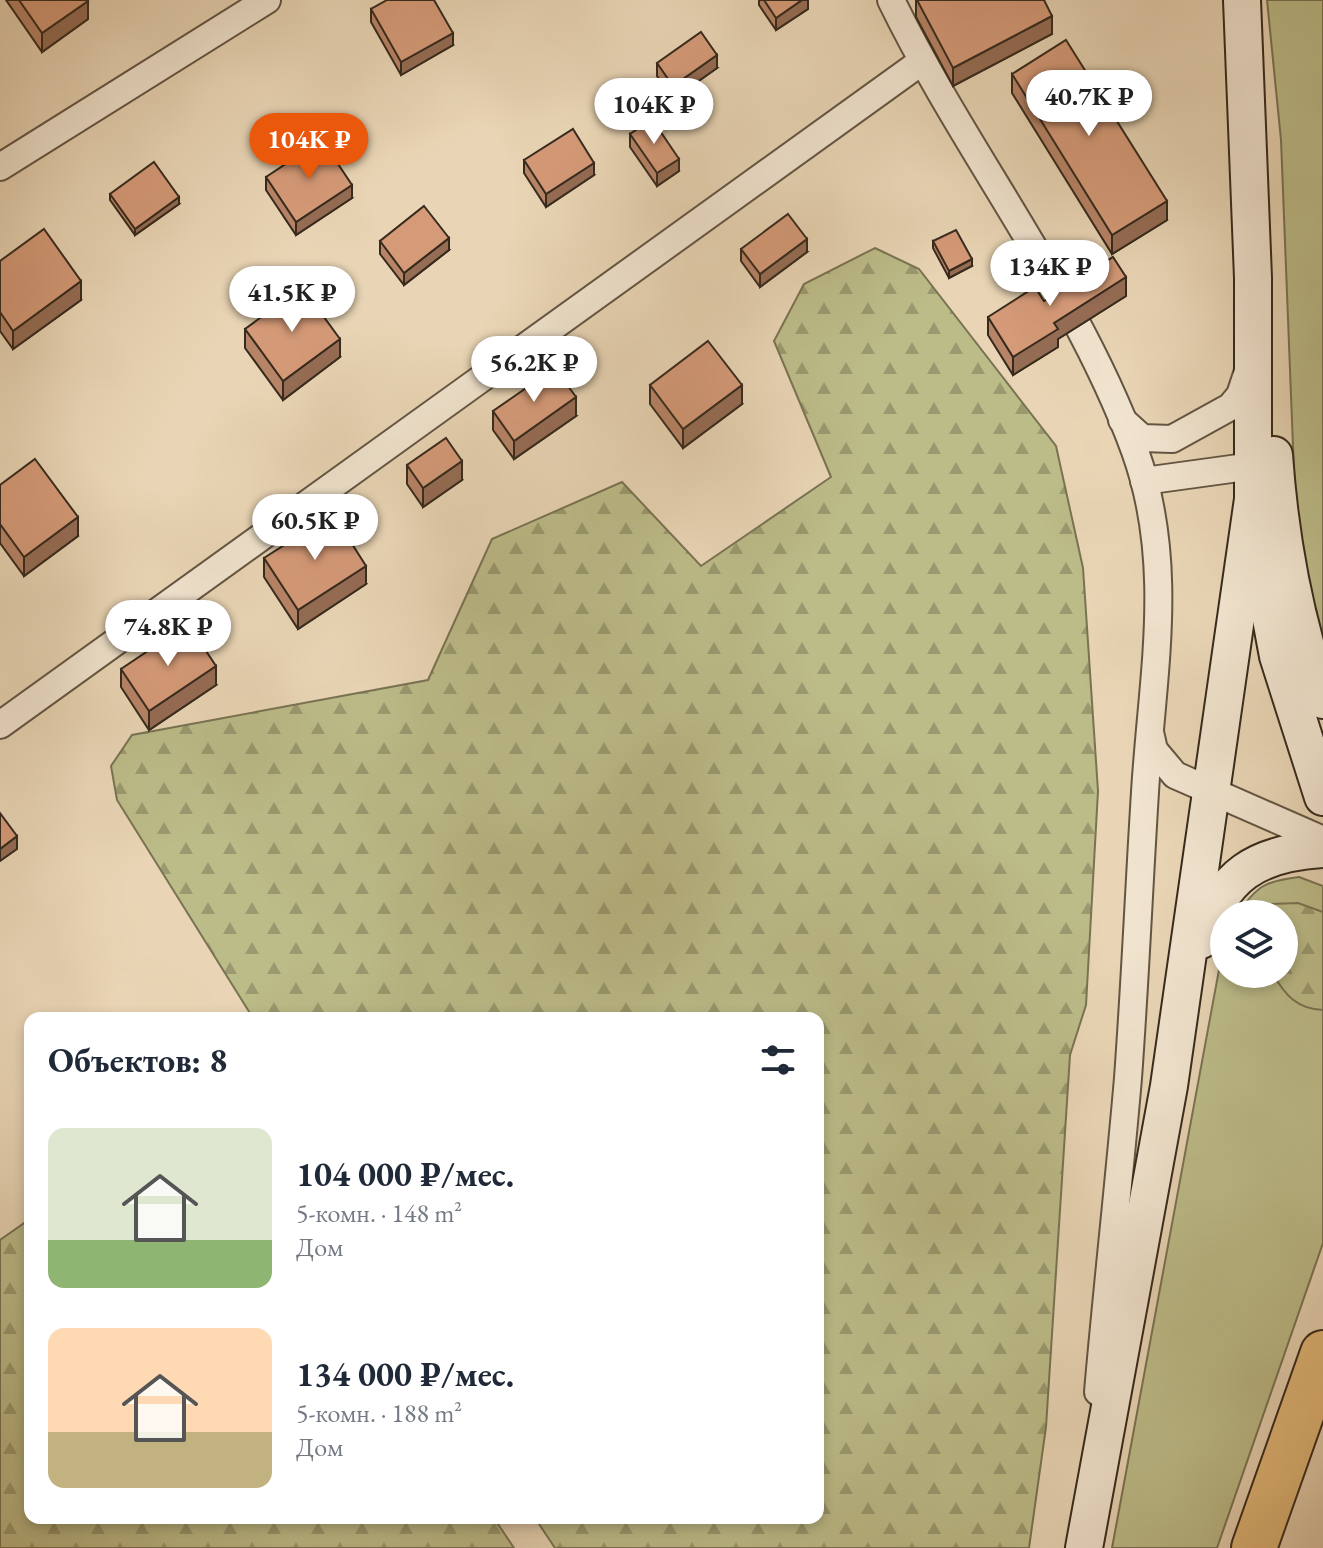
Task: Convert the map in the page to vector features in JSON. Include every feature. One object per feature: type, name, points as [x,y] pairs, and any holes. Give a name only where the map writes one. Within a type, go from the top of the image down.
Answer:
[{"type":"highway","points":[[1254,1548],[1323,1353]]},
{"type":"street","points":[[0,167],[267,0]]},
{"type":"street","points":[[891,0],[921,62],[1067,305],[1122,420],[1151,505],[1161,576],[1159,653],[1149,726],[1128,1078],[1082,1548]]},
{"type":"street","points":[[1242,0],[1253,338],[1253,482],[1265,593],[1278,656],[1323,797]]},
{"type":"street","points":[[1241,35],[1266,216],[1279,525],[1305,650],[1323,700]]},
{"type":"street","points":[[0,725],[921,62]]},
{"type":"street","points":[[1122,420],[1142,438],[1172,439],[1230,407],[1245,382],[1253,338]]},
{"type":"street","points":[[1144,481],[1253,482]]},
{"type":"street","points":[[1169,1086],[1253,482]]},
{"type":"street","points":[[1149,726],[1154,750],[1175,775],[1323,840]]},
{"type":"street","points":[[1082,1548],[1169,1086],[1198,952],[1210,912],[1226,886],[1248,867],[1272,856],[1323,849]]},
{"type":"green space","points":[[1267,0],[1323,0],[1323,651],[1296,523],[1281,140]]},
{"type":"green space","points":[[875,248],[919,269],[1056,446],[1083,568],[1098,791],[1086,1005],[1070,1055],[1046,1427],[1029,1548],[555,1548],[539,1524],[824,1524],[824,1012],[249,1012],[117,800],[111,766],[132,735],[428,680],[492,539],[622,482],[701,566],[831,477],[774,341],[804,284]]},
{"type":"green space","points":[[1299,877],[1323,886],[1323,1243],[1217,1548],[1112,1548],[1216,988],[1298,988],[1298,900],[1248,900],[1263,886]]},
{"type":"green space","points":[[1298,903],[1323,912],[1323,1010],[1306,1007],[1293,1000],[1282,988],[1298,988]]},
{"type":"green space","points":[[24,1223],[24,1524],[498,1524],[514,1548],[0,1548],[0,1240]]},
{"type":"building","points":[[19,0],[87,0],[88,1],[42,33]]},
{"type":"building","points":[[387,0],[434,0],[453,33],[401,62],[371,9]]},
{"type":"building","points":[[764,0],[802,0],[776,18]]},
{"type":"building","points":[[917,0],[1044,0],[1052,16],[953,68]]},
{"type":"building","points":[[701,32],[717,55],[673,86],[657,63]]},
{"type":"building","points":[[1066,40],[1167,201],[1112,235],[1012,74]]},
{"type":"building","points":[[652,119],[679,159],[657,173],[630,134]]},
{"type":"building","points":[[573,129],[594,163],[546,194],[524,160]]},
{"type":"building","points":[[322,140],[352,185],[296,222],[266,177]]},
{"type":"building","points":[[154,162],[179,197],[135,229],[110,194]]},
{"type":"building","points":[[424,206],[449,238],[404,273],[380,241]]},
{"type":"building","points":[[788,214],[807,239],[760,274],[741,249]]},
{"type":"building","points":[[44,229],[81,281],[13,331],[0,312],[0,261]]},
{"type":"building","points":[[956,230],[972,259],[949,271],[933,241]]},
{"type":"building","points":[[1113,257],[1126,277],[1054,323],[1058,329],[1013,357],[988,317],[1035,287],[1044,301]]},
{"type":"building","points":[[302,287],[340,339],[283,381],[245,329]]},
{"type":"building","points":[[708,341],[742,385],[683,429],[650,385]]},
{"type":"building","points":[[555,368],[576,397],[514,441],[493,411]]},
{"type":"building","points":[[446,438],[462,461],[423,488],[407,465]]},
{"type":"building","points":[[35,459],[78,517],[24,557],[0,524],[0,485]]},
{"type":"building","points":[[333,514],[366,566],[298,610],[264,558]]},
{"type":"building","points":[[188,624],[216,666],[149,711],[121,669]]},
{"type":"building","points":[[0,813],[17,836],[0,849]]}]
